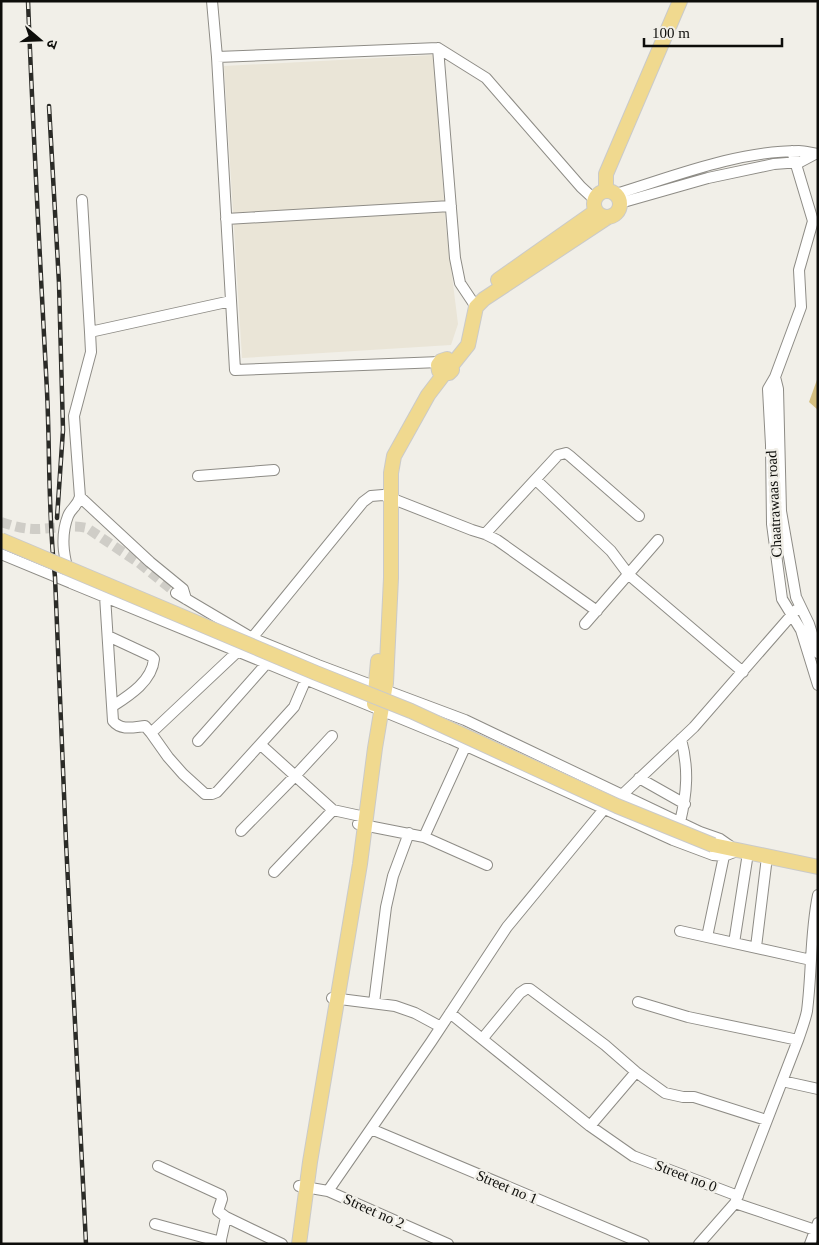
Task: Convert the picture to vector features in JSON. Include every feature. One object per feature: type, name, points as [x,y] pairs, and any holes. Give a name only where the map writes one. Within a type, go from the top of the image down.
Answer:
[{"type":"main road","points":[[291,1244],[303,1187],[334,998],[378,708],[387,497],[394,456],[444,366],[468,344],[474,305],[484,300],[600,209],[617,212],[614,195],[606,174],[680,1]]},
{"type":"main road","points":[[600,209],[597,195],[614,195]]},
{"type":"main road","points":[[1,540],[411,711],[617,806],[712,845],[736,853],[818,867]]},
{"type":"main road","points":[[298,1244],[303,1187]]},
{"type":"street","points":[[212,1],[217,57],[235,370],[444,366]]},
{"type":"street","points":[[217,57],[438,48],[486,78],[600,209]]},
{"type":"street","points":[[438,48],[457,266],[460,283],[474,305]]},
{"type":"street","points":[[614,195],[705,167],[745,157],[801,150],[816,154]]},
{"type":"street","points":[[792,151],[794,162],[815,216]]},
{"type":"street","points":[[614,195],[774,164],[800,162],[816,154]]},
{"type":"street","points":[[71,583],[64,557],[63,533],[68,514],[78,504],[80,496],[74,416],[91,352],[82,200]]},
{"type":"street","points":[[226,219],[451,206]]},
{"type":"street","name":"Chaatrawaas road","points":[[815,216],[799,270],[801,307],[768,388],[772,524],[782,599],[801,630],[818,685]]},
{"type":"street","points":[[90,332],[231,301]]},
{"type":"street","points":[[774,377],[778,389],[781,510],[796,597],[809,624],[818,653]]},
{"type":"street","points":[[485,534],[558,455],[566,454],[639,516]]},
{"type":"street","points":[[198,476],[274,470]]},
{"type":"street","points":[[536,480],[611,551],[629,575],[742,672]]},
{"type":"street","points":[[80,496],[150,562],[183,589],[186,599]]},
{"type":"street","points":[[151,733],[252,638],[364,502],[372,496],[387,497],[497,540],[597,611]]},
{"type":"street","points":[[585,624],[658,540]]},
{"type":"street","points":[[1,554],[466,745],[673,840],[714,855],[736,853]]},
{"type":"street","points":[[176,593],[252,638],[465,720],[700,832],[720,839],[736,853]]},
{"type":"street","points":[[105,596],[113,706],[112,716],[116,725],[127,728],[145,726],[168,757],[205,794],[209,795],[217,792],[261,745],[294,707],[306,679]]},
{"type":"street","points":[[622,794],[694,727],[800,606]]},
{"type":"street","points":[[108,636],[154,659],[153,666],[142,684],[113,706]]},
{"type":"street","points":[[198,741],[267,663]]},
{"type":"street","points":[[241,831],[332,736]]},
{"type":"street","points":[[680,822],[687,793],[685,756],[681,739]]},
{"type":"street","points":[[261,745],[333,810],[361,821],[424,837],[487,865]]},
{"type":"street","points":[[424,837],[466,745]]},
{"type":"street","points":[[639,778],[685,804]]},
{"type":"street","points":[[328,1191],[507,927],[605,808]]},
{"type":"street","points":[[274,872],[333,810]]},
{"type":"street","points":[[374,1003],[386,907],[392,876],[409,833]]},
{"type":"street","points":[[707,937],[736,853]]},
{"type":"street","points":[[734,943],[736,853]]},
{"type":"street","points":[[756,948],[767,857]]},
{"type":"street","points":[[698,1244],[737,1199],[798,1040],[806,1013],[813,916],[818,895]]},
{"type":"street","points":[[680,931],[811,960]]},
{"type":"street","points":[[483,1038],[520,993],[530,989],[665,1093],[671,1096],[694,1097],[766,1120]]},
{"type":"street","points":[[334,998],[394,1006],[415,1013],[441,1027]]},
{"type":"street","points":[[638,1002],[688,1017],[798,1040]]},
{"type":"street","name":"Street no 0","points":[[450,1013],[590,1126],[633,1156],[737,1199],[817,1228]]},
{"type":"street","points":[[590,1126],[636,1072]]},
{"type":"street","points":[[782,1081],[818,1089]]},
{"type":"street","name":"Street no 1","points":[[371,1129],[644,1244]]},
{"type":"street","points":[[158,1166],[221,1195],[222,1199],[218,1211],[226,1218],[282,1244]]},
{"type":"street","name":"Street no 2","points":[[303,1187],[328,1191],[448,1244]]},
{"type":"street","points":[[156,1224],[220,1243],[226,1218]]},
{"type":"street","points":[[810,1244],[817,1228]]},
{"type":"shaded area","points":[[434,55],[446,227],[458,324],[451,345],[242,358],[224,66]]},
{"type":"shaded area","points":[[818,377],[818,410],[809,402]]},
{"type":"tunnel","points":[[1,522],[32,529],[87,528],[139,563],[176,593]]},
{"type":"railway","points":[[28,1],[47,391],[51,530],[55,577],[86,1244]]},
{"type":"railway","points":[[49,106],[59,283],[63,430],[57,518]]}]
